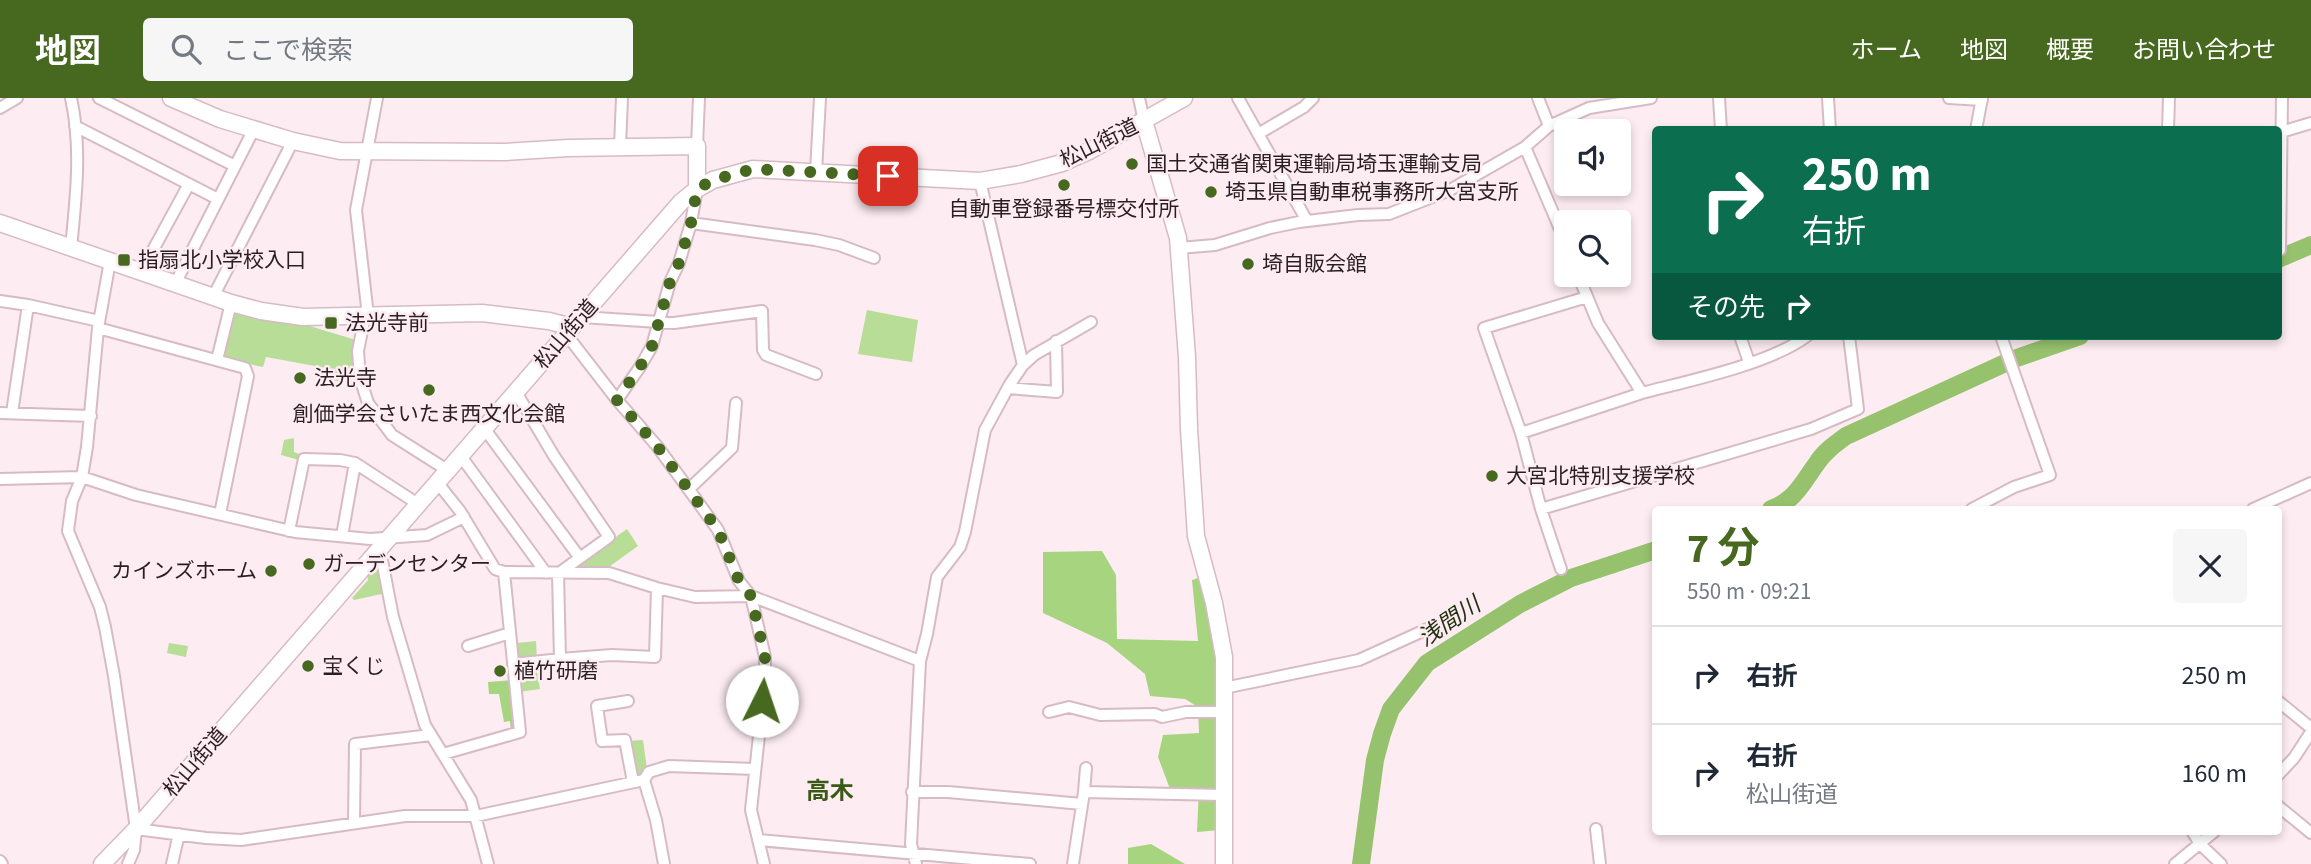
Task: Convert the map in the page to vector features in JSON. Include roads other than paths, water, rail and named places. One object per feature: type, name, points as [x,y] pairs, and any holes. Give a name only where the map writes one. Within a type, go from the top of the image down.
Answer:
[{"type":"street","points":[[0,108],[17,98]]},
{"type":"street","points":[[71,98],[79,167],[71,248]]},
{"type":"street","points":[[99,98],[235,166]]},
{"type":"street","points":[[171,98],[220,119],[293,141],[340,151],[505,152],[620,146],[697,146]]},
{"type":"street","points":[[377,98],[356,210],[368,316],[364,321],[358,351],[360,378],[368,403],[391,435],[442,476],[495,569],[504,572],[609,573],[695,597],[751,596],[920,661]]},
{"type":"street","points":[[620,146],[622,98]]},
{"type":"street","points":[[617,400],[652,346],[670,282],[679,263],[691,223],[697,189],[699,98]]},
{"type":"street","points":[[816,172],[820,98]]},
{"type":"street","points":[[1139,98],[1178,238],[1196,536],[1221,635],[1224,688],[1224,864]]},
{"type":"street","name":"松山街道","points":[[102,864],[136,829],[681,202],[697,189],[713,180],[753,169],[980,181],[1021,174],[1062,163],[1089,151],[1184,98]]},
{"type":"street","points":[[1238,98],[1307,221]]},
{"type":"street","points":[[1258,134],[1304,107],[1313,98]]},
{"type":"street","points":[[1538,98],[1549,126]]},
{"type":"street","points":[[1179,248],[1215,245],[1270,228],[1307,221],[1389,214],[1450,191],[1525,147],[1549,126],[1589,108],[1651,98]]},
{"type":"street","points":[[1719,98],[1721,126]]},
{"type":"street","points":[[1828,98],[1830,126]]},
{"type":"street","points":[[1949,98],[1982,99],[1977,126]]},
{"type":"street","points":[[2168,126],[2169,98]]},
{"type":"street","points":[[2280,126],[2282,98]]},
{"type":"street","points":[[2282,132],[2311,123]]},
{"type":"street","points":[[75,126],[218,198]]},
{"type":"street","points":[[175,284],[254,129]]},
{"type":"street","points":[[213,297],[293,141]]},
{"type":"street","points":[[1525,147],[1554,215]]},
{"type":"street","points":[[980,181],[1023,365]]},
{"type":"street","points":[[141,272],[189,184]]},
{"type":"street","points":[[0,223],[231,303],[261,311],[303,317],[482,313],[573,326],[674,323],[762,312],[763,350],[766,355],[816,374]]},
{"type":"street","points":[[691,223],[815,240],[874,258]]},
{"type":"street","points":[[110,261],[99,324],[91,416],[82,477],[72,501],[68,531],[100,607],[114,676],[136,829],[134,850],[128,864]]},
{"type":"street","points":[[1583,287],[1598,323],[1642,393]]},
{"type":"street","points":[[1562,569],[1541,509],[1521,433],[1484,328],[1587,298]]},
{"type":"street","points":[[0,302],[28,305],[99,324],[245,368],[248,376],[220,514]]},
{"type":"street","points":[[217,360],[231,303]]},
{"type":"street","points":[[12,413],[28,305]]},
{"type":"street","points":[[915,859],[911,844],[912,792],[920,661],[937,577],[960,547],[965,532],[985,430],[1023,365],[1056,341],[1091,322]]},
{"type":"street","points":[[573,326],[617,400],[657,446],[718,530],[739,581],[751,596],[765,657],[751,810],[764,864]]},
{"type":"street","points":[[1741,340],[1749,362]]},
{"type":"street","points":[[1521,433],[1642,393],[1749,362],[1802,340]]},
{"type":"street","points":[[1541,509],[1811,429],[1858,409],[1849,340]]},
{"type":"street","points":[[1978,506],[2014,487],[2050,475],[2002,340]]},
{"type":"street","points":[[1008,388],[1058,392],[1056,341]]},
{"type":"street","points":[[516,392],[554,456],[609,537],[554,573]]},
{"type":"street","points":[[690,489],[732,448],[736,403]]},
{"type":"street","points":[[0,413],[91,416]]},
{"type":"street","points":[[484,428],[580,558]]},
{"type":"street","points":[[460,455],[554,573],[561,659]]},
{"type":"street","points":[[289,531],[304,459],[355,463],[418,504]]},
{"type":"street","points":[[342,536],[355,463]]},
{"type":"street","points":[[0,479],[82,477],[136,495],[289,531],[342,536],[385,544],[427,535],[464,517]]},
{"type":"street","points":[[2260,506],[2311,483]]},
{"type":"street","points":[[385,544],[394,617],[425,726],[471,800],[490,862]]},
{"type":"street","points":[[443,754],[520,732],[504,572]]},
{"type":"street","points":[[513,664],[612,655],[655,657],[657,588]]},
{"type":"street","points":[[1224,688],[1359,660],[1434,626]]},
{"type":"street","points":[[468,646],[510,633]]},
{"type":"street","points":[[628,701],[597,706],[602,741],[625,740],[638,781],[656,820],[664,864]]},
{"type":"street","points":[[2282,705],[2311,730],[2294,758],[2282,771]]},
{"type":"street","points":[[1049,712],[1069,707],[1100,715],[1156,714],[1162,717],[1186,712],[1224,712]]},
{"type":"street","points":[[354,822],[355,744],[431,735]]},
{"type":"street","points":[[136,829],[241,840],[405,816],[476,816],[615,788],[638,781],[649,772],[669,766],[755,769]]},
{"type":"street","points":[[1073,864],[1086,768]]},
{"type":"street","points":[[912,792],[1083,798],[1223,795]]},
{"type":"street","points":[[2282,809],[2311,833]]},
{"type":"street","points":[[1596,829],[1600,864]]},
{"type":"street","points":[[172,864],[179,834]]},
{"type":"street","points":[[2194,835],[2221,864]]},
{"type":"street","points":[[2175,864],[2210,835]]},
{"type":"street","points":[[758,840],[915,859],[1030,864]]},
{"type":"waterway","name":"浅間川","points":[[2282,257],[2311,245]]},
{"type":"waterway","name":"浅間川","points":[[1779,506],[1803,484],[1823,455],[1846,436],[2014,359],[2069,340]]},
{"type":"waterway","name":"浅間川","points":[[1361,864],[1375,760],[1382,734],[1391,709],[1427,663],[1520,604],[1571,578],[1652,551]]},
{"type":"place","name":"国土交通省関東運輸局埼玉運輸支局","points":[[1132,164]]},
{"type":"place","name":"自動車登録番号標交付所","points":[[1064,185]]},
{"type":"place","name":"埼玉県自動車税事務所大宮支所","points":[[1211,192]]},
{"type":"place","name":"指扇北小学校入口","points":[[124,260]]},
{"type":"place","name":"埼自販会館","points":[[1248,264]]},
{"type":"place","name":"法光寺前","points":[[331,323]]},
{"type":"place","name":"法光寺","points":[[300,378]]},
{"type":"place","name":"創価学会さいたま西文化会館","points":[[429,390]]},
{"type":"place","name":"大宮北特別支援学校","points":[[1492,476]]},
{"type":"place","name":"ガーデンセンター","points":[[309,564]]},
{"type":"place","name":"カインズホーム","points":[[271,571]]},
{"type":"place","name":"宝くじ","points":[[308,666]]},
{"type":"place","name":"植竹研磨","points":[[500,671]]},
{"type":"district","name":"高木","points":[[830,791]]}]
